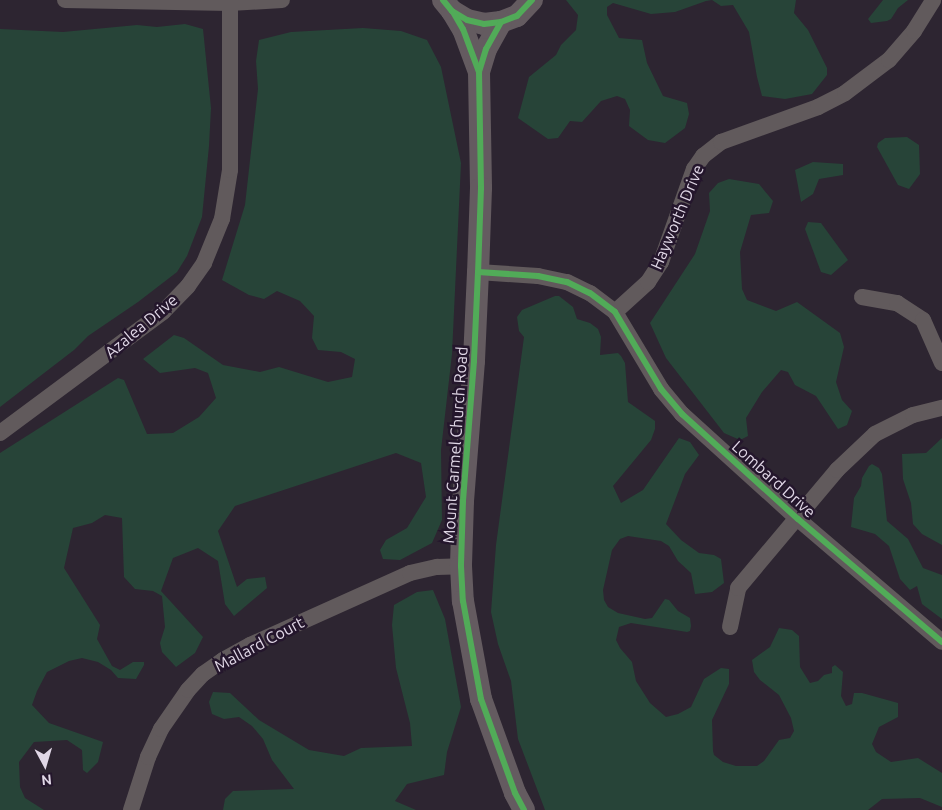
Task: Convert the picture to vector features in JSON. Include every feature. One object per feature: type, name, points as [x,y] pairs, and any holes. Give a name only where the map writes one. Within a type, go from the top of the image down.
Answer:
[{"type":"main road","points":[[448,5],[467,20],[484,24],[501,22],[516,16],[532,0]]},
{"type":"main road","name":"Mount Carmel Church Road","points":[[448,5],[463,30],[479,72]]},
{"type":"main road","name":"Mount Carmel Church Road","points":[[501,22],[486,49],[479,72],[481,188],[478,272],[462,501],[461,566],[463,601],[481,699],[515,793],[524,810]]},
{"type":"street","points":[[65,0],[282,0]]},
{"type":"street","name":"Hayworth Drive","points":[[615,312],[648,282],[661,262],[694,169],[703,156],[721,142],[818,107],[845,93],[889,60],[914,31],[933,0]]},
{"type":"street","name":"Azalea Drive","points":[[0,433],[163,312],[188,286],[204,263],[222,219],[230,170],[230,1]]},
{"type":"street","points":[[478,272],[538,276],[567,282],[590,293],[615,312]]},
{"type":"street","points":[[862,297],[898,303],[923,320],[942,363]]},
{"type":"street","name":"Lombard Drive","points":[[615,312],[661,389],[682,414],[798,519],[942,642]]},
{"type":"street","points":[[730,627],[738,588],[772,545],[798,519],[837,470],[875,434],[913,415],[942,408]]},
{"type":"street","name":"Mallard Court","points":[[131,810],[148,757],[161,729],[188,690],[203,674],[250,645],[410,573],[437,567],[461,566]]},
{"type":"green space","points":[[566,0],[712,0],[675,12],[651,14],[613,3],[607,7],[607,15],[619,38],[642,40],[647,63],[663,96],[687,103],[689,114],[685,128],[665,143],[648,140],[629,126],[630,110],[625,99],[617,96],[601,101],[582,122],[570,121],[558,138],[548,139],[518,118],[529,77],[556,55],[561,45],[576,30],[578,15]]},
{"type":"green space","points":[[712,0],[796,0],[794,13],[808,30],[827,68],[827,75],[812,94],[785,99],[762,96],[749,32],[733,5],[721,6]]},
{"type":"green space","points":[[883,0],[908,0],[898,8],[891,19],[871,23],[868,19]]},
{"type":"green space","points":[[185,24],[203,29],[211,108],[202,217],[187,256],[177,272],[138,302],[88,336],[74,350],[0,407],[0,29],[63,32],[137,25],[157,27]]},
{"type":"green space","points":[[363,28],[401,31],[427,40],[441,67],[461,163],[452,354],[441,450],[442,520],[432,543],[400,560],[383,559],[380,550],[386,540],[407,528],[426,497],[421,463],[396,453],[235,506],[218,531],[237,587],[247,579],[265,577],[267,588],[234,616],[225,604],[218,561],[198,548],[173,558],[161,591],[203,637],[195,653],[176,667],[162,652],[160,643],[165,627],[162,596],[153,591],[135,589],[124,577],[122,518],[105,515],[92,523],[73,528],[64,568],[100,625],[97,639],[112,666],[120,670],[133,662],[144,662],[144,665],[136,679],[118,678],[111,670],[98,662],[82,658],[69,661],[47,672],[32,705],[49,723],[103,742],[98,762],[87,773],[83,770],[82,750],[67,740],[34,742],[19,762],[20,787],[25,798],[44,810],[0,810],[0,453],[118,378],[124,380],[147,434],[173,433],[199,417],[216,398],[208,373],[195,368],[160,373],[143,359],[174,335],[184,338],[223,365],[260,372],[279,367],[328,382],[352,377],[355,359],[341,352],[318,350],[312,338],[314,316],[300,301],[277,291],[264,299],[249,295],[222,280],[245,205],[258,89],[256,61],[259,40],[291,32]]},
{"type":"green space","points":[[907,137],[919,145],[920,174],[909,189],[898,185],[877,147],[878,143],[885,138]]},
{"type":"green space","points":[[813,162],[843,164],[843,175],[819,179],[813,194],[801,202],[795,170]]},
{"type":"green space","points":[[729,179],[759,184],[773,201],[769,213],[751,215],[740,252],[742,289],[747,300],[776,311],[797,302],[840,333],[844,347],[836,382],[842,400],[852,411],[847,425],[838,429],[816,396],[795,385],[788,372],[781,370],[762,392],[746,418],[748,436],[740,440],[724,433],[666,358],[650,323],[695,254],[710,211],[709,193],[718,183]]},
{"type":"green space","points":[[808,222],[821,223],[848,260],[831,275],[821,272],[805,229]]},
{"type":"green space","points":[[559,296],[573,307],[577,319],[590,323],[598,329],[601,337],[600,355],[618,353],[621,356],[625,363],[628,402],[655,421],[655,429],[651,440],[613,486],[621,503],[643,490],[679,438],[690,442],[699,455],[685,474],[666,524],[681,540],[699,553],[714,555],[721,559],[724,583],[712,592],[695,594],[691,573],[678,561],[669,546],[661,541],[628,536],[620,539],[612,550],[603,590],[604,600],[608,607],[618,613],[645,619],[652,618],[665,599],[669,600],[678,611],[690,618],[690,631],[687,632],[631,623],[619,627],[616,640],[632,662],[636,681],[650,703],[666,717],[678,714],[691,707],[704,679],[721,668],[729,669],[729,684],[712,720],[714,755],[723,762],[736,766],[757,766],[764,761],[779,740],[790,738],[794,731],[791,718],[779,695],[760,680],[754,672],[752,660],[770,647],[779,628],[792,630],[799,636],[800,667],[810,683],[832,673],[832,667],[835,665],[843,672],[841,696],[846,706],[852,704],[854,693],[862,693],[898,703],[898,717],[879,727],[872,744],[876,752],[891,762],[918,758],[942,773],[942,807],[920,798],[882,799],[868,810],[545,810],[518,739],[511,681],[498,644],[491,612],[496,545],[524,337],[519,331],[517,317],[522,310]]},
{"type":"green space","points":[[942,438],[942,545],[922,534],[913,524],[911,503],[903,479],[902,454],[926,453]]},
{"type":"green space","points":[[872,464],[879,468],[882,474],[887,521],[908,539],[923,568],[942,575],[942,619],[922,604],[917,586],[910,590],[900,579],[889,546],[875,534],[851,527],[854,498],[861,486],[862,478]]},
{"type":"green space","points":[[433,590],[445,619],[461,707],[447,752],[444,775],[407,784],[395,801],[416,810],[223,810],[225,799],[233,791],[294,789],[272,760],[263,739],[252,726],[239,717],[224,719],[212,714],[209,702],[213,692],[230,693],[259,720],[309,750],[344,756],[361,748],[412,746],[410,723],[396,668],[392,625],[394,605],[417,592]]},
{"type":"cycle path","points":[[443,0],[452,11],[467,20],[484,24],[501,22],[517,16],[532,0]]},
{"type":"cycle path","points":[[453,12],[463,29],[479,72]]},
{"type":"cycle path","points":[[501,22],[486,49],[479,72],[481,188],[478,272],[474,361],[463,501],[461,566],[463,601],[481,699],[515,793],[524,810]]},
{"type":"cycle path","points":[[478,272],[538,276],[567,282],[590,293],[615,312],[661,389],[682,414],[798,519],[942,642]]}]
